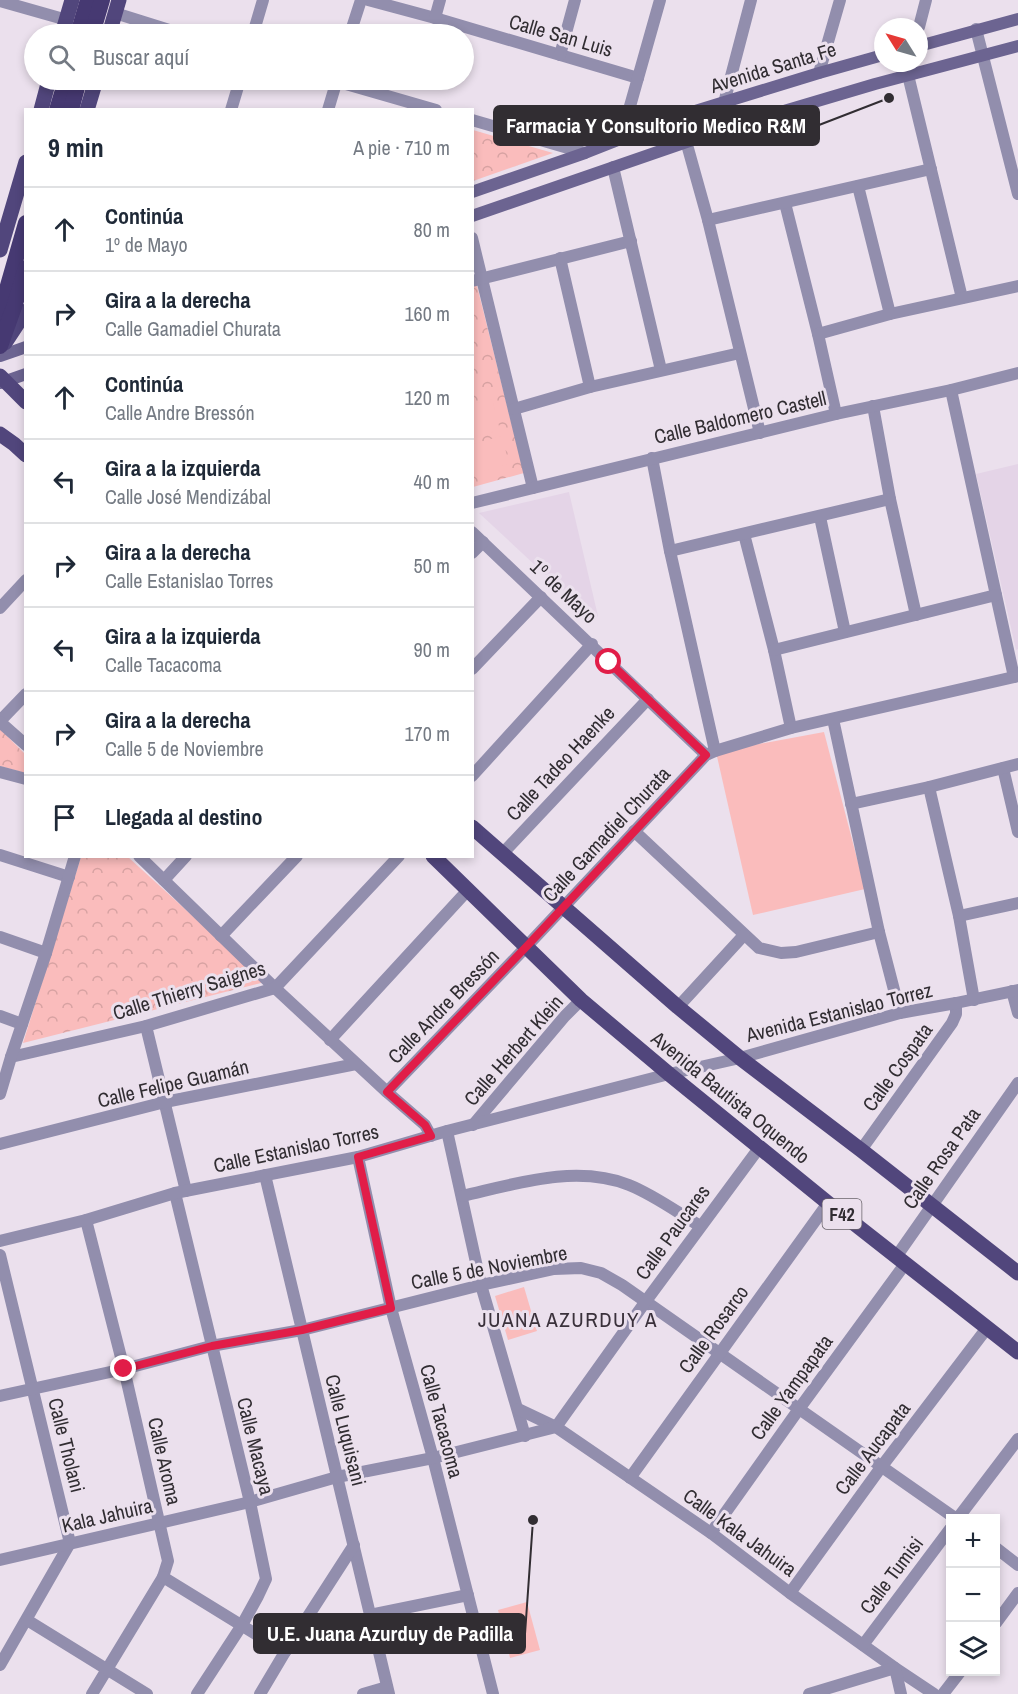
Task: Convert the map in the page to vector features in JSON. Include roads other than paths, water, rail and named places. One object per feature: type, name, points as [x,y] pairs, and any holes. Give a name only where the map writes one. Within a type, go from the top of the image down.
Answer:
[{"type":"highway","points":[[81,24],[88,0]]},
{"type":"highway","points":[[95,24],[102,0]]},
{"type":"highway","points":[[58,108],[63,90]]},
{"type":"highway","points":[[72,108],[76,90]]},
{"type":"highway","points":[[0,327],[3,303],[24,229]]},
{"type":"highway","points":[[0,346],[24,275]]},
{"type":"main road","points":[[65,24],[72,0]]},
{"type":"main road","points":[[112,24],[117,7]]},
{"type":"main road","points":[[928,43],[1018,18]]},
{"type":"main road","points":[[474,215],[727,128],[1018,46]]},
{"type":"main road","name":"Avenida Santa Fe","points":[[474,191],[585,153],[679,116],[874,58]]},
{"type":"main road","points":[[42,108],[46,90]]},
{"type":"main road","points":[[88,108],[93,90]]},
{"type":"main road","points":[[0,250],[24,169]]},
{"type":"main road","points":[[0,351],[24,314]]},
{"type":"main road","points":[[0,356],[24,348]]},
{"type":"main road","points":[[2,380],[24,374]]},
{"type":"main road","points":[[2,380],[24,400]]},
{"type":"main road","points":[[0,434],[24,453]]},
{"type":"main road","name":"Avenida Bautista Oquendo","points":[[474,829],[678,1007],[740,1058],[1018,1273]]},
{"type":"main road","name":"Avenida Bautista Oquendo","points":[[436,858],[581,1000],[759,1148],[1018,1352]]},
{"type":"street","points":[[256,24],[263,0]]},
{"type":"street","points":[[353,24],[361,0]]},
{"type":"street","name":"Calle San Luis","points":[[368,0],[455,24]]},
{"type":"street","points":[[435,18],[440,0]]},
{"type":"street","points":[[560,55],[575,0]]},
{"type":"street","points":[[621,138],[660,0]]},
{"type":"street","points":[[727,128],[724,103],[751,0]]},
{"type":"street","points":[[819,73],[840,0]]},
{"type":"street","points":[[921,18],[926,0]]},
{"type":"street","points":[[0,1],[57,24]]},
{"type":"street","points":[[117,7],[158,24]]},
{"type":"street","points":[[976,29],[1013,151],[1018,194]]},
{"type":"street","name":"Calle San Luis","points":[[474,30],[638,78]]},
{"type":"street","points":[[909,75],[962,298]]},
{"type":"street","points":[[232,108],[237,90]]},
{"type":"street","points":[[328,108],[333,90]]},
{"type":"street","points":[[365,90],[414,106]]},
{"type":"street","points":[[679,116],[708,220],[760,433]]},
{"type":"street","points":[[474,121],[585,153]]},
{"type":"street","points":[[613,167],[661,370]]},
{"type":"street","points":[[708,220],[931,169]]},
{"type":"street","points":[[858,186],[890,314]]},
{"type":"street","points":[[785,203],[836,414]]},
{"type":"street","points":[[478,279],[631,241]]},
{"type":"street","points":[[474,252],[478,279],[534,488]]},
{"type":"street","points":[[560,258],[590,387]]},
{"type":"street","points":[[818,334],[890,314],[1018,286]]},
{"type":"street","points":[[514,409],[590,387],[740,353]]},
{"type":"street","name":"Calle Baldomero Castell","points":[[474,503],[836,414],[951,390],[1018,373]]},
{"type":"street","points":[[652,458],[711,753],[791,728],[1016,677],[951,390]]},
{"type":"street","points":[[873,406],[890,499],[916,615]]},
{"type":"street","points":[[670,551],[890,499]]},
{"type":"street","points":[[820,517],[845,632]]},
{"type":"street","name":"1º de Mayo","points":[[474,534],[648,699],[711,753]]},
{"type":"street","points":[[744,534],[774,650],[791,728]]},
{"type":"street","points":[[474,552],[483,542]]},
{"type":"street","points":[[0,608],[24,582]]},
{"type":"street","points":[[774,650],[996,596]]},
{"type":"street","points":[[474,667],[541,597]]},
{"type":"street","points":[[474,774],[592,645]]},
{"type":"street","points":[[24,696],[0,721],[24,743]]},
{"type":"street","name":"Calle Tadeo Haenke","points":[[502,854],[648,699]]},
{"type":"street","points":[[833,719],[879,932],[900,1013]]},
{"type":"street","name":"Calle Gamadiel Churata","points":[[527,946],[634,831],[711,753]]},
{"type":"street","points":[[851,804],[930,787],[1018,764]]},
{"type":"street","points":[[1003,768],[1018,832]]},
{"type":"street","points":[[0,771],[24,778]]},
{"type":"street","points":[[930,787],[959,916],[974,1000]]},
{"type":"street","points":[[634,831],[759,948],[781,954],[796,952],[879,932]]},
{"type":"street","points":[[0,855],[69,877]]},
{"type":"street","points":[[0,1094],[74,858]]},
{"type":"street","points":[[141,858],[330,1040],[425,1125],[431,1136]]},
{"type":"street","points":[[164,880],[184,858]]},
{"type":"street","points":[[222,936],[295,858]]},
{"type":"street","name":"Calle Thierry Saignes","points":[[11,1057],[146,1026],[275,988],[397,858]]},
{"type":"street","points":[[330,1040],[468,890]]},
{"type":"street","points":[[959,916],[1018,903]]},
{"type":"street","points":[[678,1007],[744,935]]},
{"type":"street","points":[[0,937],[46,953]]},
{"type":"street","name":"Calle Andre Bressón","points":[[387,1092],[527,946]]},
{"type":"street","points":[[1015,991],[1018,1012]]},
{"type":"street","name":"Avenida Estanislao Torrez","points":[[740,1058],[900,1013],[1015,991]]},
{"type":"street","name":"Calle Herbert Klein","points":[[474,1125],[581,1000]]},
{"type":"street","name":"Calle Cospata","points":[[861,1150],[952,1023],[956,1014],[956,1003]]},
{"type":"street","points":[[0,1016],[22,1024]]},
{"type":"street","name":"Calle Macaya","points":[[146,1026],[165,1102],[212,1346],[266,1579],[242,1625],[197,1694]]},
{"type":"street","name":"Calle Estanislao Torres","points":[[0,1241],[86,1220],[181,1192],[358,1157],[447,1131],[740,1058]]},
{"type":"street","name":"Calle Felipe Guamán","points":[[0,1144],[165,1102],[356,1064]]},
{"type":"street","name":"Calle Rosa Pata","points":[[900,1261],[931,1205],[1018,1083]]},
{"type":"street","points":[[447,1131],[481,1285],[525,1436]]},
{"type":"street","name":"Calle Paucares","points":[[556,1427],[700,1226],[759,1148]]},
{"type":"street","name":"Calle Tacacoma","points":[[358,1157],[391,1308],[433,1458],[493,1694]]},
{"type":"street","name":"Calle Luquisani","points":[[265,1175],[388,1691]]},
{"type":"street","points":[[462,1196],[529,1180],[565,1176],[598,1177],[627,1184],[652,1196],[700,1226]]},
{"type":"street","name":"Calle Rosarco","points":[[630,1478],[828,1203]]},
{"type":"street","name":"Calle Aroma","points":[[86,1220],[124,1369],[168,1561],[164,1577],[92,1694]]},
{"type":"street","name":"Calle Tholani","points":[[0,1255],[70,1543]]},
{"type":"street","name":"Calle Yampapata","points":[[711,1533],[900,1261]]},
{"type":"street","name":"Calle 5 de Noviembre","points":[[0,1396],[124,1369],[212,1346],[302,1330],[481,1285],[554,1269],[581,1268],[601,1273],[646,1301],[951,1514]]},
{"type":"street","name":"Calle Aucapata","points":[[790,1593],[882,1466],[987,1328]]},
{"type":"street","name":"Calle Kala Jahuira","points":[[518,1409],[556,1427],[711,1533],[790,1593],[933,1694]]},
{"type":"street","name":"Kala Jahuira","points":[[0,1560],[250,1502],[337,1477],[433,1458],[556,1427]]},
{"type":"street","points":[[960,1514],[1018,1438]]},
{"type":"street","name":"Calle Tumisi","points":[[863,1645],[946,1536]]},
{"type":"street","points":[[0,1665],[70,1543]]},
{"type":"street","points":[[260,1694],[354,1545]]},
{"type":"street","points":[[1000,1551],[1018,1564]]},
{"type":"street","points":[[164,1577],[285,1652]]},
{"type":"street","points":[[997,1622],[1018,1593]]},
{"type":"street","points":[[370,1615],[468,1594]]},
{"type":"street","points":[[27,1620],[147,1694]]},
{"type":"street","points":[[809,1694],[895,1668],[901,1694]]},
{"type":"street","points":[[943,1694],[956,1676]]},
{"type":"street","points":[[363,1694],[388,1691]]},
{"type":"place","name":"Farmacia Y Consultorio Medico R&M","points":[[889,98]]},
{"type":"place","name":"U.E. Juana Azurduy de Padilla","points":[[533,1520]]},
{"type":"district","name":"JUANA AZURDUY A","points":[[568,1319]]}]
